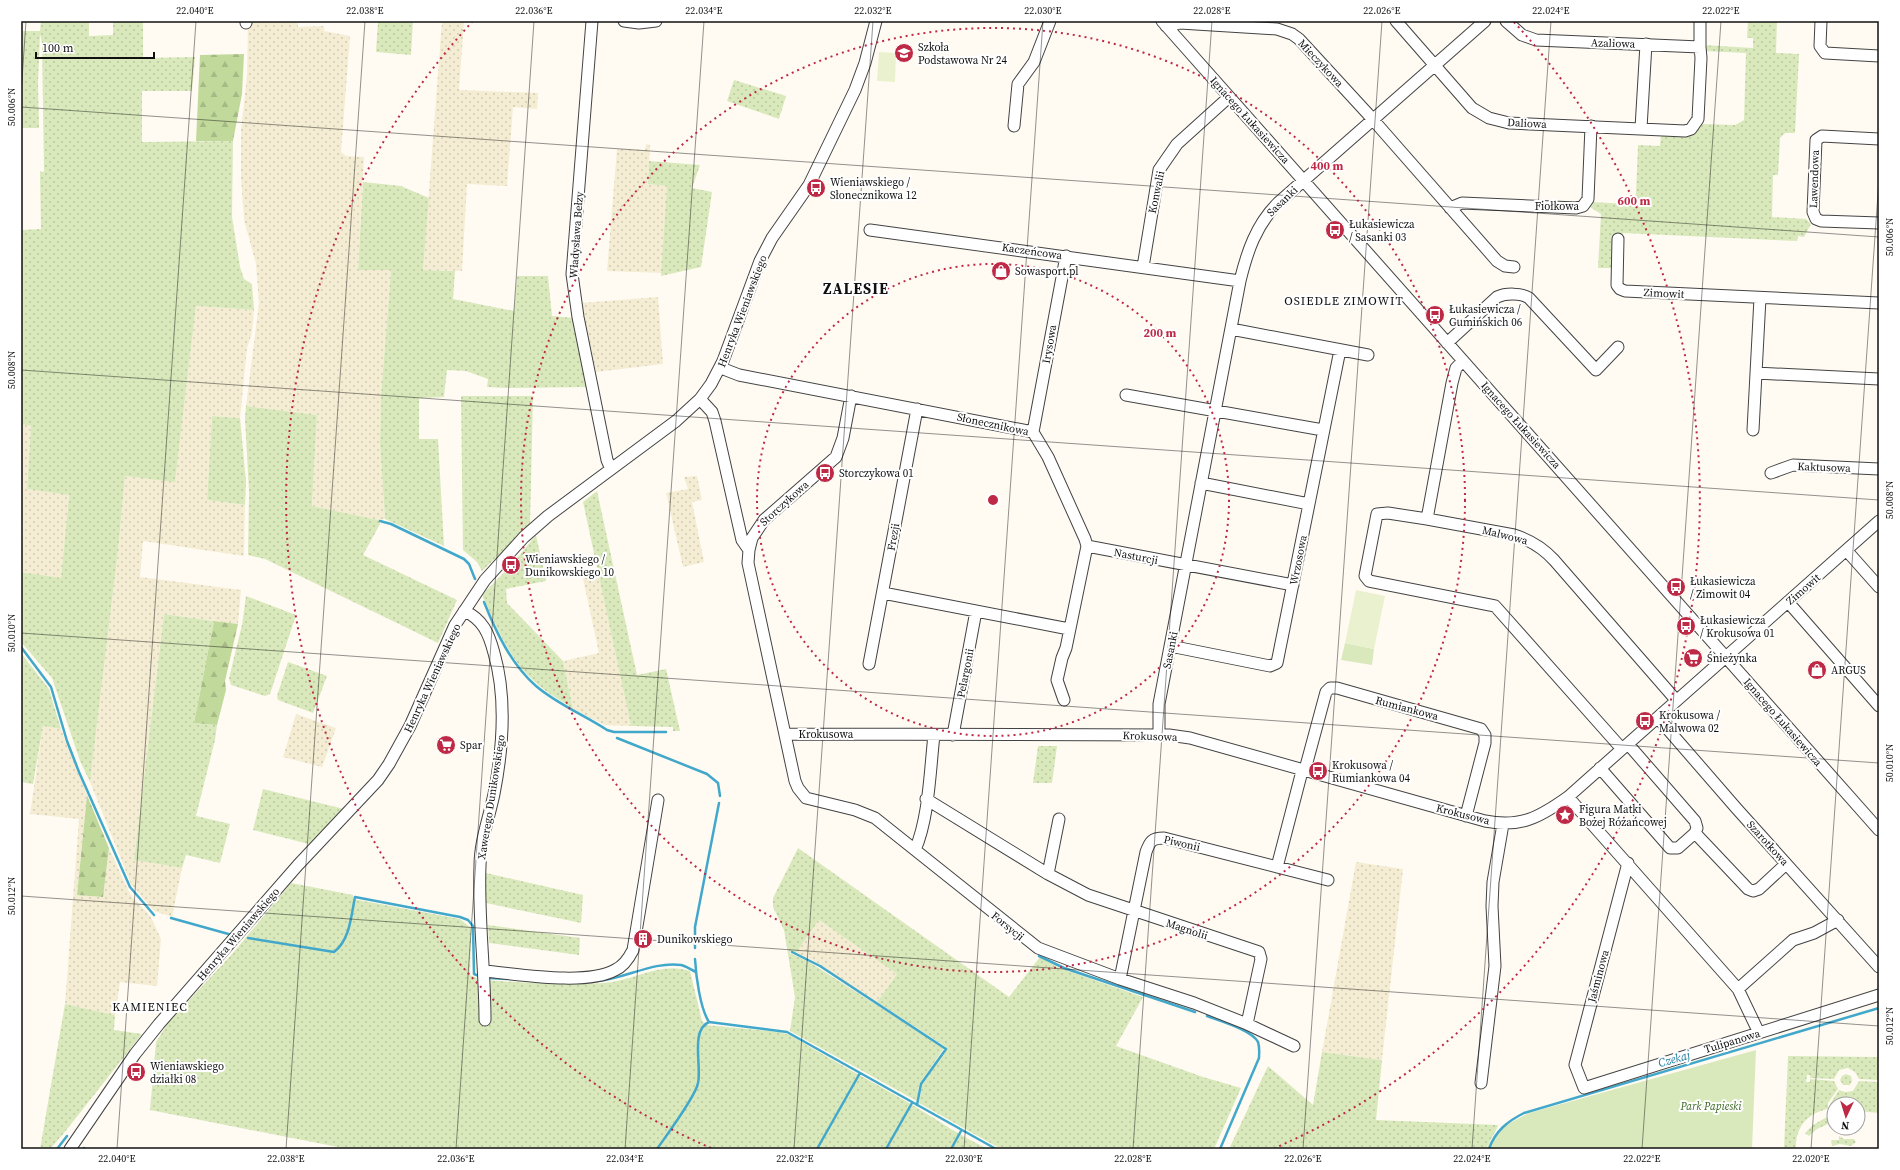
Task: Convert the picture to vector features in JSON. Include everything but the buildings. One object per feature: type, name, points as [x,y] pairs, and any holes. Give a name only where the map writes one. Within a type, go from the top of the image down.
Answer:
[{"type":"street","name":"Władysława Bełzy","points":[[592,21],[572,274],[578,317],[607,460],[611,469]]},
{"type":"street","points":[[624,21],[639,23],[656,21]]},
{"type":"street","name":"Henryka Wieniawskiego","points":[[70,1149],[135,1054],[159,1024],[298,865],[378,780],[389,764],[410,726],[447,642],[464,610],[485,580],[524,537],[560,505],[666,429],[700,399],[721,368],[760,261],[772,238],[809,185],[855,90],[861,75],[876,21]]},
{"type":"street","points":[[1014,126],[1018,84],[1034,62],[1050,21]]},
{"type":"street","name":"Daliowa","points":[[1396,21],[1472,108],[1489,118],[1509,123],[1685,131],[1695,125],[1698,119],[1701,58],[1700,47]]},
{"type":"street","name":"Sasanki","points":[[1159,735],[1159,704],[1240,281],[1247,257],[1260,225],[1272,209],[1485,21]]},
{"type":"street","name":"Azaliowa","points":[[1506,21],[1522,35],[1536,40],[1700,47]]},
{"type":"street","points":[[1700,21],[1700,47]]},
{"type":"street","points":[[1821,21],[1820,46],[1825,53],[1879,56]]},
{"type":"street","name":"Mieczykowa","points":[[1164,23],[1234,24],[1277,29],[1292,34],[1299,38],[1373,120]]},
{"type":"street","name":"Ignacego Łukasiewicza","points":[[1164,23],[1879,830]]},
{"type":"street","points":[[1641,128],[1646,44]]},
{"type":"street","name":"Konwalii","points":[[1143,267],[1159,170],[1176,144],[1229,97]]},
{"type":"street","points":[[1373,120],[1497,261],[1505,266],[1514,267]]},
{"type":"street","name":"Fiołkowa","points":[[1450,208],[1462,203],[1576,208],[1583,206],[1588,199],[1591,126]]},
{"type":"street","name":"Lawendowa","points":[[1879,138],[1822,136],[1816,140],[1813,212],[1816,219],[1821,221],[1879,223]]},
{"type":"street","name":"Kaczeńcowa","points":[[870,230],[1240,281]]},
{"type":"street","name":"Zimowit","points":[[1618,239],[1617,284],[1622,290],[1879,303]]},
{"type":"street","name":"Irysowa","points":[[1033,432],[1066,256]]},
{"type":"street","points":[[1448,343],[1498,297],[1522,295],[1529,298],[1596,370],[1618,347]]},
{"type":"street","points":[[1753,430],[1760,298]]},
{"type":"street","points":[[1231,329],[1368,355]]},
{"type":"street","name":"Wrzosowa","points":[[1170,646],[1270,666],[1276,665],[1340,350]]},
{"type":"street","points":[[1463,360],[1456,368],[1452,383],[1427,519],[1388,513],[1377,514],[1365,576],[1366,579],[1369,581],[1495,606],[1695,821],[1697,828],[1695,833],[1678,848],[1670,848],[1600,768]]},
{"type":"street","name":"Słonecznikowa","points":[[721,368],[736,374],[1033,432],[1048,457],[1087,546]]},
{"type":"street","points":[[1756,373],[1879,379]]},
{"type":"street","points":[[1126,395],[1323,430]]},
{"type":"street","name":"Storczykowa","points":[[785,734],[754,596],[748,563],[749,550],[756,531],[764,520],[836,457],[843,438],[851,396]]},
{"type":"street","name":"Storczykowa","points":[[700,399],[712,412],[715,420],[742,540],[749,550]]},
{"type":"street","name":"Frezji","points":[[869,664],[917,409]]},
{"type":"street","name":"Kaktusowa","points":[[1771,472],[1793,465],[1879,469]]},
{"type":"street","points":[[1201,483],[1309,504]]},
{"type":"street","name":"Malwowa","points":[[1427,519],[1514,535],[1536,544],[1554,560],[1676,700]]},
{"type":"street","name":"Zimowit","points":[[1726,657],[1879,521]]},
{"type":"street","points":[[1064,700],[1057,680],[1087,546]]},
{"type":"street","name":"Nasturcji","points":[[1087,546],[1186,565]]},
{"type":"street","points":[[1847,550],[1879,587]]},
{"type":"street","points":[[1186,565],[1293,585]]},
{"type":"street","points":[[883,593],[1069,629]]},
{"type":"street","points":[[1788,602],[1879,706]]},
{"type":"street","name":"Xawerego Dunikowskiego","points":[[464,610],[480,621],[490,638],[497,662],[502,702],[502,728],[495,784],[484,835],[480,865],[485,1020]]},
{"type":"street","name":"Pelargonii","points":[[953,735],[976,611]]},
{"type":"street","name":"Krokusowa","points":[[785,734],[1159,735],[1190,738],[1466,816],[1503,824],[1523,822],[1548,812],[1568,797],[1726,657]]},
{"type":"street","name":"Rumiankowa","points":[[1304,771],[1326,692],[1330,688],[1477,727],[1484,732],[1486,739],[1466,816]]},
{"type":"street","name":"Szarotkowa","points":[[1658,718],[1879,967]]},
{"type":"street","name":"Forsycji","points":[[785,734],[796,781],[801,794],[814,801],[855,810],[875,818],[1029,942],[1051,954],[1120,979],[1194,1003],[1246,1024],[1294,1046]]},
{"type":"street","points":[[915,850],[920,834],[926,798],[934,735]]},
{"type":"street","points":[[1277,867],[1304,771]]},
{"type":"street","points":[[1568,797],[1738,989],[1759,1033]]},
{"type":"street","name":"Magnolii","points":[[926,798],[1048,874],[1088,895],[1134,912],[1259,952],[1261,958],[1246,1024]]},
{"type":"street","points":[[484,971],[554,978],[571,978],[607,974],[622,965],[633,950],[658,800]]},
{"type":"street","points":[[1048,874],[1059,819]]},
{"type":"street","name":"Krokusowa","points":[[1482,1084],[1495,966],[1492,906],[1494,882],[1503,824]]},
{"type":"street","points":[[1695,833],[1750,891],[1759,889],[1786,864]]},
{"type":"street","name":"Piwonii","points":[[1120,979],[1146,852],[1149,842],[1155,838],[1164,838],[1328,880]]},
{"type":"street","name":"Jaśminowa","points":[[1584,1088],[1575,1065],[1628,863]]},
{"type":"street","points":[[1738,989],[1793,940],[1821,930],[1838,920]]},
{"type":"street","name":"Tulipanowa","points":[[1584,1088],[1879,995]]},
{"type":"shaded area","points":[[248,21],[298,21],[298,27],[324,26],[324,31],[350,36],[341,152],[346,156],[364,157],[358,269],[391,270],[381,396],[380,444],[385,519],[379,520],[312,506],[317,415],[246,406],[259,303],[256,264],[244,220],[241,178],[241,130],[247,76]]},
{"type":"shaded area","points":[[442,21],[464,21],[459,90],[538,93],[537,109],[513,107],[507,186],[467,184],[462,271],[423,270]]},
{"type":"shaded area","points":[[646,144],[650,145],[648,184],[667,186],[662,273],[607,271],[617,149],[645,150]]},
{"type":"shaded area","points":[[658,297],[663,364],[596,372],[581,303]]},
{"type":"shaded area","points":[[196,306],[254,310],[252,333],[247,348],[240,418],[212,416],[207,500],[245,505],[244,556],[143,541],[140,577],[241,590],[238,624],[164,614],[134,860],[182,868],[172,917],[154,911],[131,884],[90,782],[118,551],[125,476],[175,481]]},
{"type":"shaded area","points":[[21,424],[31,426],[27,489],[69,494],[61,579],[21,572],[23,523],[21,522]]},
{"type":"shaded area","points":[[697,476],[702,500],[692,502],[704,562],[683,567],[666,493],[688,489],[684,477]]},
{"type":"shaded area","points":[[598,571],[631,726],[604,725],[573,709],[563,661],[599,653],[582,574]]},
{"type":"shaded area","points":[[296,714],[336,728],[322,767],[283,757]]},
{"type":"shaded area","points":[[43,726],[61,729],[87,795],[77,895],[103,897],[109,848],[130,894],[151,917],[161,939],[157,986],[120,982],[115,1015],[65,1004],[79,819],[30,814]]},
{"type":"shaded area","points":[[1356,862],[1403,869],[1382,1060],[1322,1052]]},
{"type":"shaded area","points":[[819,920],[897,974],[877,1002],[812,960],[796,953]]},
{"type":"green space","points":[[41,21],[89,21],[89,36],[113,35],[113,21],[143,21],[143,58],[195,57],[192,91],[142,91],[142,142],[233,141],[232,217],[240,267],[244,279],[252,284],[254,310],[196,306],[175,482],[125,476],[118,551],[90,782],[80,761],[52,678],[21,642],[21,572],[61,578],[69,495],[27,489],[31,426],[21,424],[21,230],[41,229],[40,171],[44,172],[42,43],[40,34],[38,83],[39,128],[21,128],[21,31],[40,31]]},
{"type":"green space","points":[[378,21],[413,21],[411,55],[376,52]]},
{"type":"green space","points":[[1748,21],[1777,21],[1776,53],[1799,54],[1795,133],[1785,133],[1780,138],[1778,175],[1773,175],[1772,217],[1806,219],[1811,224],[1804,237],[1798,236],[1797,241],[1623,233],[1614,268],[1598,268],[1601,214],[1590,207],[1591,202],[1628,204],[1636,194],[1638,145],[1660,146],[1661,134],[1691,135],[1703,124],[1735,125],[1744,120],[1746,53],[1703,51],[1703,45],[1753,48],[1753,38],[1747,38]]},
{"type":"green space","points":[[879,52],[896,53],[895,82],[877,81]]},
{"type":"green space","points":[[244,54],[242,94],[233,141],[196,141],[200,55]]},
{"type":"green space","points":[[734,80],[786,96],[779,119],[727,101]]},
{"type":"green space","points":[[649,161],[700,165],[692,188],[712,192],[701,267],[661,276],[667,186],[648,184]]},
{"type":"green space","points":[[363,182],[401,186],[429,198],[423,270],[455,271],[453,299],[514,311],[517,276],[548,276],[552,316],[575,318],[590,387],[487,387],[488,379],[466,371],[447,370],[444,397],[419,398],[419,439],[438,439],[444,546],[385,519],[380,444],[381,396],[391,270],[358,270]]},
{"type":"green space","points":[[461,396],[533,396],[530,526],[482,571],[477,562],[463,550]]},
{"type":"green space","points":[[246,406],[317,415],[312,506],[379,520],[380,524],[363,555],[457,600],[438,643],[265,559],[248,555],[249,492],[245,418]]},
{"type":"green space","points":[[212,416],[240,418],[246,482],[245,505],[207,500]]},
{"type":"green space","points":[[597,491],[637,675],[666,669],[680,731],[673,731],[673,727],[631,726],[583,502]]},
{"type":"green space","points":[[536,535],[546,581],[506,589],[507,603],[563,661],[573,709],[539,686],[510,653],[482,595],[514,562]]},
{"type":"green space","points":[[1356,590],[1385,596],[1374,649],[1345,643]]},
{"type":"green space","points":[[246,596],[296,615],[270,694],[265,696],[231,685],[229,678],[242,625]]},
{"type":"green space","points":[[164,614],[214,621],[194,723],[217,725],[215,740],[196,816],[230,824],[220,863],[186,855],[182,868],[134,860]]},
{"type":"green space","points":[[214,621],[238,624],[225,681],[226,690],[217,725],[194,723]]},
{"type":"green space","points":[[1345,643],[1374,649],[1372,665],[1341,660]]},
{"type":"green space","points":[[21,653],[49,689],[61,729],[43,726],[33,784],[21,782]]},
{"type":"green space","points":[[288,662],[327,676],[313,713],[278,700],[277,696]]},
{"type":"green space","points":[[1038,746],[1057,746],[1052,783],[1033,783]]},
{"type":"green space","points":[[263,789],[344,809],[309,844],[253,830]]},
{"type":"green space","points":[[87,795],[109,848],[103,897],[77,895]]},
{"type":"green space","points":[[798,848],[1009,997],[1040,957],[1057,967],[1143,997],[1116,1046],[1203,1077],[1241,1088],[1214,1149],[1001,1149],[919,1103],[922,1085],[946,1050],[946,1047],[877,1002],[897,974],[819,920],[796,953],[790,951],[790,953],[809,962],[944,1048],[919,1085],[917,1101],[790,1031],[795,997],[784,930],[773,907],[773,898]]},
{"type":"green space","points":[[486,873],[583,895],[581,923],[486,903]]},
{"type":"green space","points":[[291,883],[353,895],[353,899],[460,919],[471,928],[470,975],[481,980],[588,984],[615,982],[668,968],[690,971],[702,1021],[706,1025],[779,1032],[790,1035],[988,1149],[348,1149],[150,1110],[156,1042],[168,1023],[233,953]]},
{"type":"green space","points":[[488,925],[580,938],[579,955],[489,943]]},
{"type":"green space","points":[[65,1004],[115,1015],[114,1030],[142,1034],[50,1149],[40,1149]]},
{"type":"green space","name":"Park Papieski","points":[[1756,1050],[1752,1149],[1487,1149],[1488,1145],[1506,1125],[1529,1113]]},
{"type":"green space","points":[[1322,1052],[1382,1060],[1376,1120],[1498,1125],[1497,1128],[1486,1149],[1229,1149],[1268,1066],[1313,1105]]},
{"type":"green space","points":[[1788,1056],[1879,1057],[1879,1080],[1859,1079],[1855,1072],[1848,1068],[1839,1070],[1834,1079],[1810,1078],[1810,1075],[1807,1075],[1806,1082],[1810,1082],[1810,1079],[1834,1081],[1838,1089],[1833,1096],[1826,1096],[1826,1110],[1808,1118],[1800,1128],[1796,1141],[1796,1149],[1784,1149]]},
{"type":"green space","points":[[1846,1074],[1851,1076],[1852,1081],[1850,1085],[1843,1085],[1840,1080],[1842,1076]]},
{"type":"green space","points":[[1859,1081],[1879,1082],[1879,1113],[1866,1112],[1866,1096],[1835,1096],[1839,1090],[1845,1092],[1853,1091]]},
{"type":"green space","points":[[1826,1118],[1826,1125],[1817,1129],[1809,1136],[1805,1133],[1813,1125]]},
{"type":"green space","points":[[1839,1136],[1844,1139],[1854,1139],[1856,1142],[1851,1146],[1840,1144],[1832,1146],[1832,1140],[1839,1140]]},
{"type":"waterway","points":[[380,521],[391,524],[464,559],[469,564],[475,579]]},
{"type":"waterway","points":[[484,602],[499,636],[512,658],[527,677],[544,692],[607,730],[614,732],[666,732]]},
{"type":"waterway","points":[[21,647],[51,687],[67,741],[79,772],[130,887],[154,915]]},
{"type":"waterway","points":[[617,738],[707,774],[718,783],[720,796]]},
{"type":"waterway","points":[[695,948],[695,927],[719,803]]},
{"type":"waterway","points":[[248,938],[334,952],[347,934],[355,897],[460,917],[468,920],[473,926],[474,974],[479,976]]},
{"type":"waterway","points":[[171,918],[232,935]]},
{"type":"waterway","points":[[792,952],[820,966],[946,1049],[921,1084],[917,1105]]},
{"type":"waterway","points":[[1039,956],[1064,968],[1195,1012]]},
{"type":"waterway","points":[[695,959],[697,983],[703,1009],[709,1022],[787,1032],[996,1149]]},
{"type":"waterway","points":[[597,981],[608,980],[670,964],[681,965],[696,972]]},
{"type":"waterway","points":[[489,978],[508,979]]},
{"type":"waterway","name":"Czekaj","points":[[1489,1149],[1498,1132],[1513,1119],[1524,1113],[1879,1008]]},
{"type":"waterway","points":[[1207,1016],[1243,1030],[1255,1038],[1259,1046],[1259,1058],[1220,1149]]},
{"type":"waterway","points":[[657,1149],[680,1116],[696,1089],[699,1076],[698,1041],[703,1026],[709,1022]]},
{"type":"waterway","points":[[817,1149],[860,1073]]},
{"type":"waterway","points":[[886,1149],[912,1103]]},
{"type":"waterway","points":[[951,1149],[961,1131]]},
{"type":"waterway","points":[[57,1149],[67,1136]]},
{"type":"place","name":"Szkoła Podstawowa Nr 24","points":[[904,53]]},
{"type":"place","name":"Wieniawskiego / Słonecznikowa 12","points":[[816,188]]},
{"type":"place","name":"Łukasiewicza / Sasanki 03","points":[[1335,230]]},
{"type":"place","name":"Sowasport.pl","points":[[1001,271]]},
{"type":"place","name":"Łukasiewicza / Gumińskich 06","points":[[1435,315]]},
{"type":"place","name":"Storczykowa 01","points":[[825,473]]},
{"type":"place","name":"Wieniawskiego / Dunikowskiego 10","points":[[511,565]]},
{"type":"place","name":"Łukasiewicza / Zimowit 04","points":[[1676,587]]},
{"type":"place","name":"Łukasiewicza / Krokusowa 01","points":[[1686,626]]},
{"type":"place","name":"Śnieżynka","points":[[1693,658]]},
{"type":"place","name":"ARGUS","points":[[1817,670]]},
{"type":"place","name":"Krokusowa / Malwowa 02","points":[[1645,721]]},
{"type":"place","name":"Spar","points":[[446,745]]},
{"type":"place","name":"Krokusowa / Rumiankowa 04","points":[[1318,771]]},
{"type":"place","name":"Figura Matki Bożej Różańcowej","points":[[1565,815]]},
{"type":"place","name":"Dunikowskiego","points":[[643,939]]},
{"type":"place","name":"Wieniawskiego działki 08","points":[[136,1072]]},
{"type":"district","name":"ZALESIE","points":[[856,289]]},
{"type":"district","name":"OSIEDLE ZIMOWIT","points":[[1344,301]]},
{"type":"district","name":"KAMIENIEC","points":[[150,1007]]}]
